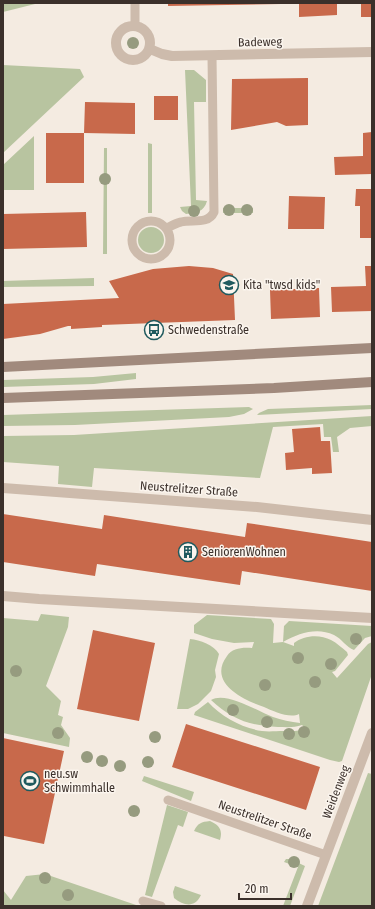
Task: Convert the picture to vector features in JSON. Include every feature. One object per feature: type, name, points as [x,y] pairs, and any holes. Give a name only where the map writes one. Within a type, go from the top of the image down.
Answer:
[{"type":"main road","points":[[3,367],[372,348]]},
{"type":"main road","points":[[3,398],[274,388],[372,382]]},
{"type":"street","points":[[135,26],[140,27],[148,34],[150,39],[150,49],[143,58],[137,60],[127,59],[119,52],[116,42],[118,36],[124,28],[135,26]]},
{"type":"street","name":"Badeweg","points":[[150,49],[172,56],[372,52]]},
{"type":"street","name":"Neustrelitzer Straße","points":[[3,488],[257,507],[372,520]]},
{"type":"street","points":[[3,596],[372,618]]},
{"type":"street","name":"Weidenweg","points":[[307,906],[372,733]]},
{"type":"lane","points":[[135,3],[135,26]]},
{"type":"lane","points":[[167,228],[180,222],[208,219],[214,212],[212,56]]},
{"type":"lane","points":[[153,220],[159,222],[167,228],[170,240],[167,251],[162,256],[151,260],[140,256],[135,252],[131,240],[132,233],[140,223],[153,220]]},
{"type":"lane","name":"Neustrelitzer Straße","points":[[168,800],[326,855]]},
{"type":"lane","points":[[143,901],[162,906]]},
{"type":"green space","points":[[3,3],[39,3],[3,12]]},
{"type":"green space","points":[[3,65],[80,69],[84,77],[3,153]]},
{"type":"green space","points":[[185,70],[194,70],[206,80],[206,102],[194,102],[196,200],[207,201],[202,210],[186,214],[180,207],[191,206]]},
{"type":"green space","points":[[34,136],[34,190],[3,190],[3,165]]},
{"type":"green space","points":[[148,143],[152,144],[152,213],[148,213]]},
{"type":"green space","points":[[104,148],[107,148],[107,254],[103,254]]},
{"type":"green space","points":[[223,208],[253,208],[253,213],[223,213]]},
{"type":"green space","points":[[151,227],[160,231],[164,240],[160,249],[151,253],[142,249],[138,240],[142,231]]},
{"type":"green space","points":[[94,278],[94,286],[3,287],[3,281]]},
{"type":"green space","points":[[136,373],[136,379],[94,384],[3,387],[3,380],[93,377]]},
{"type":"green space","points":[[372,405],[372,409],[257,415],[268,409]]},
{"type":"green space","points":[[249,407],[253,409],[244,414],[229,417],[75,425],[3,426],[3,415]]},
{"type":"green space","points":[[372,416],[372,426],[350,428],[337,437],[339,452],[333,452],[331,437],[324,437],[323,424],[273,427],[260,478],[94,468],[92,487],[58,484],[59,466],[3,462],[3,436],[74,435]]},
{"type":"green space","points":[[41,614],[69,617],[68,627],[46,686],[61,701],[58,715],[63,717],[61,725],[70,738],[69,747],[3,733],[3,618],[38,621]]},
{"type":"green space","points":[[207,615],[271,619],[274,624],[273,643],[283,642],[294,646],[294,643],[302,638],[317,636],[327,638],[347,652],[348,655],[335,671],[332,672],[337,678],[368,644],[372,642],[372,674],[342,761],[339,762],[330,760],[194,715],[195,712],[208,702],[226,717],[255,730],[292,731],[305,728],[302,725],[293,727],[278,727],[250,723],[234,717],[218,707],[211,700],[225,698],[233,700],[276,718],[300,723],[299,714],[291,716],[277,712],[247,700],[230,689],[222,674],[222,666],[227,656],[232,651],[241,648],[252,648],[254,642],[234,643],[212,639],[194,633],[194,625]]},
{"type":"green space","points":[[289,621],[372,626],[372,636],[365,638],[354,650],[334,635],[321,631],[308,632],[283,642],[284,626]]},
{"type":"green space","points":[[190,639],[198,640],[217,651],[219,654],[215,670],[216,677],[211,691],[198,704],[188,709],[177,709]]},
{"type":"green space","points":[[368,773],[372,774],[372,906],[318,906]]},
{"type":"green space","points":[[144,776],[194,792],[191,801],[142,781]]},
{"type":"green space","points":[[167,805],[188,812],[183,827],[178,825],[152,897],[145,895]]},
{"type":"green space","points":[[210,821],[220,828],[220,840],[194,831],[200,823]]},
{"type":"green space","points":[[286,859],[290,859],[305,866],[290,906],[283,906],[298,867],[284,862]]},
{"type":"green space","points":[[45,874],[139,906],[3,906],[3,890],[11,900],[26,876]]},
{"type":"green space","points":[[175,886],[201,895],[196,902],[192,904],[182,903],[174,898],[173,892]]},
{"type":"building","points":[[168,3],[281,3],[281,4],[168,6]]},
{"type":"building","points":[[299,3],[337,3],[337,15],[299,17]]},
{"type":"building","points":[[361,3],[372,3],[372,17],[361,17]]},
{"type":"building","points":[[308,78],[308,125],[286,126],[277,122],[231,130],[232,79]]},
{"type":"building","points":[[154,96],[178,96],[178,120],[154,120]]},
{"type":"building","points":[[85,102],[135,103],[135,134],[84,133]]},
{"type":"building","points":[[372,132],[372,174],[335,175],[334,157],[363,156],[363,133]]},
{"type":"building","points":[[46,133],[84,133],[84,183],[46,183]]},
{"type":"building","points":[[356,189],[372,189],[372,238],[360,238],[360,206],[355,206]]},
{"type":"building","points":[[289,196],[325,197],[324,229],[288,229]]},
{"type":"building","points":[[86,212],[87,247],[3,249],[3,214]]},
{"type":"building","points":[[189,266],[213,268],[233,274],[235,320],[102,325],[102,327],[71,329],[71,326],[68,326],[40,334],[3,339],[3,304],[119,298],[109,281],[153,269]]},
{"type":"building","points":[[365,266],[372,266],[372,311],[332,312],[331,287],[366,286]]},
{"type":"building","points":[[319,288],[320,317],[271,319],[270,290]]},
{"type":"building","points":[[320,427],[321,441],[330,441],[332,473],[312,474],[312,468],[286,470],[285,453],[294,452],[292,429]]},
{"type":"building","name":"SeniorenWohnen","points":[[3,514],[102,529],[104,515],[245,537],[247,523],[372,542],[372,591],[242,571],[240,585],[97,564],[95,576],[3,562]]},
{"type":"building","points":[[93,630],[155,643],[139,721],[77,709]]},
{"type":"building","points":[[186,724],[320,767],[306,810],[172,767]]},
{"type":"building","name":"neu.sw Schwimmhalle","points":[[3,738],[64,751],[44,844],[4,836],[3,839]]},
{"type":"place","name":"Kita \"twsd kids\"","points":[[229,285]]},
{"type":"place","name":"Schwedenstraße","points":[[154,330]]},
{"type":"place","name":"SeniorenWohnen","points":[[188,552]]},
{"type":"place","name":"neu.sw Schwimmhalle","points":[[30,781]]}]
